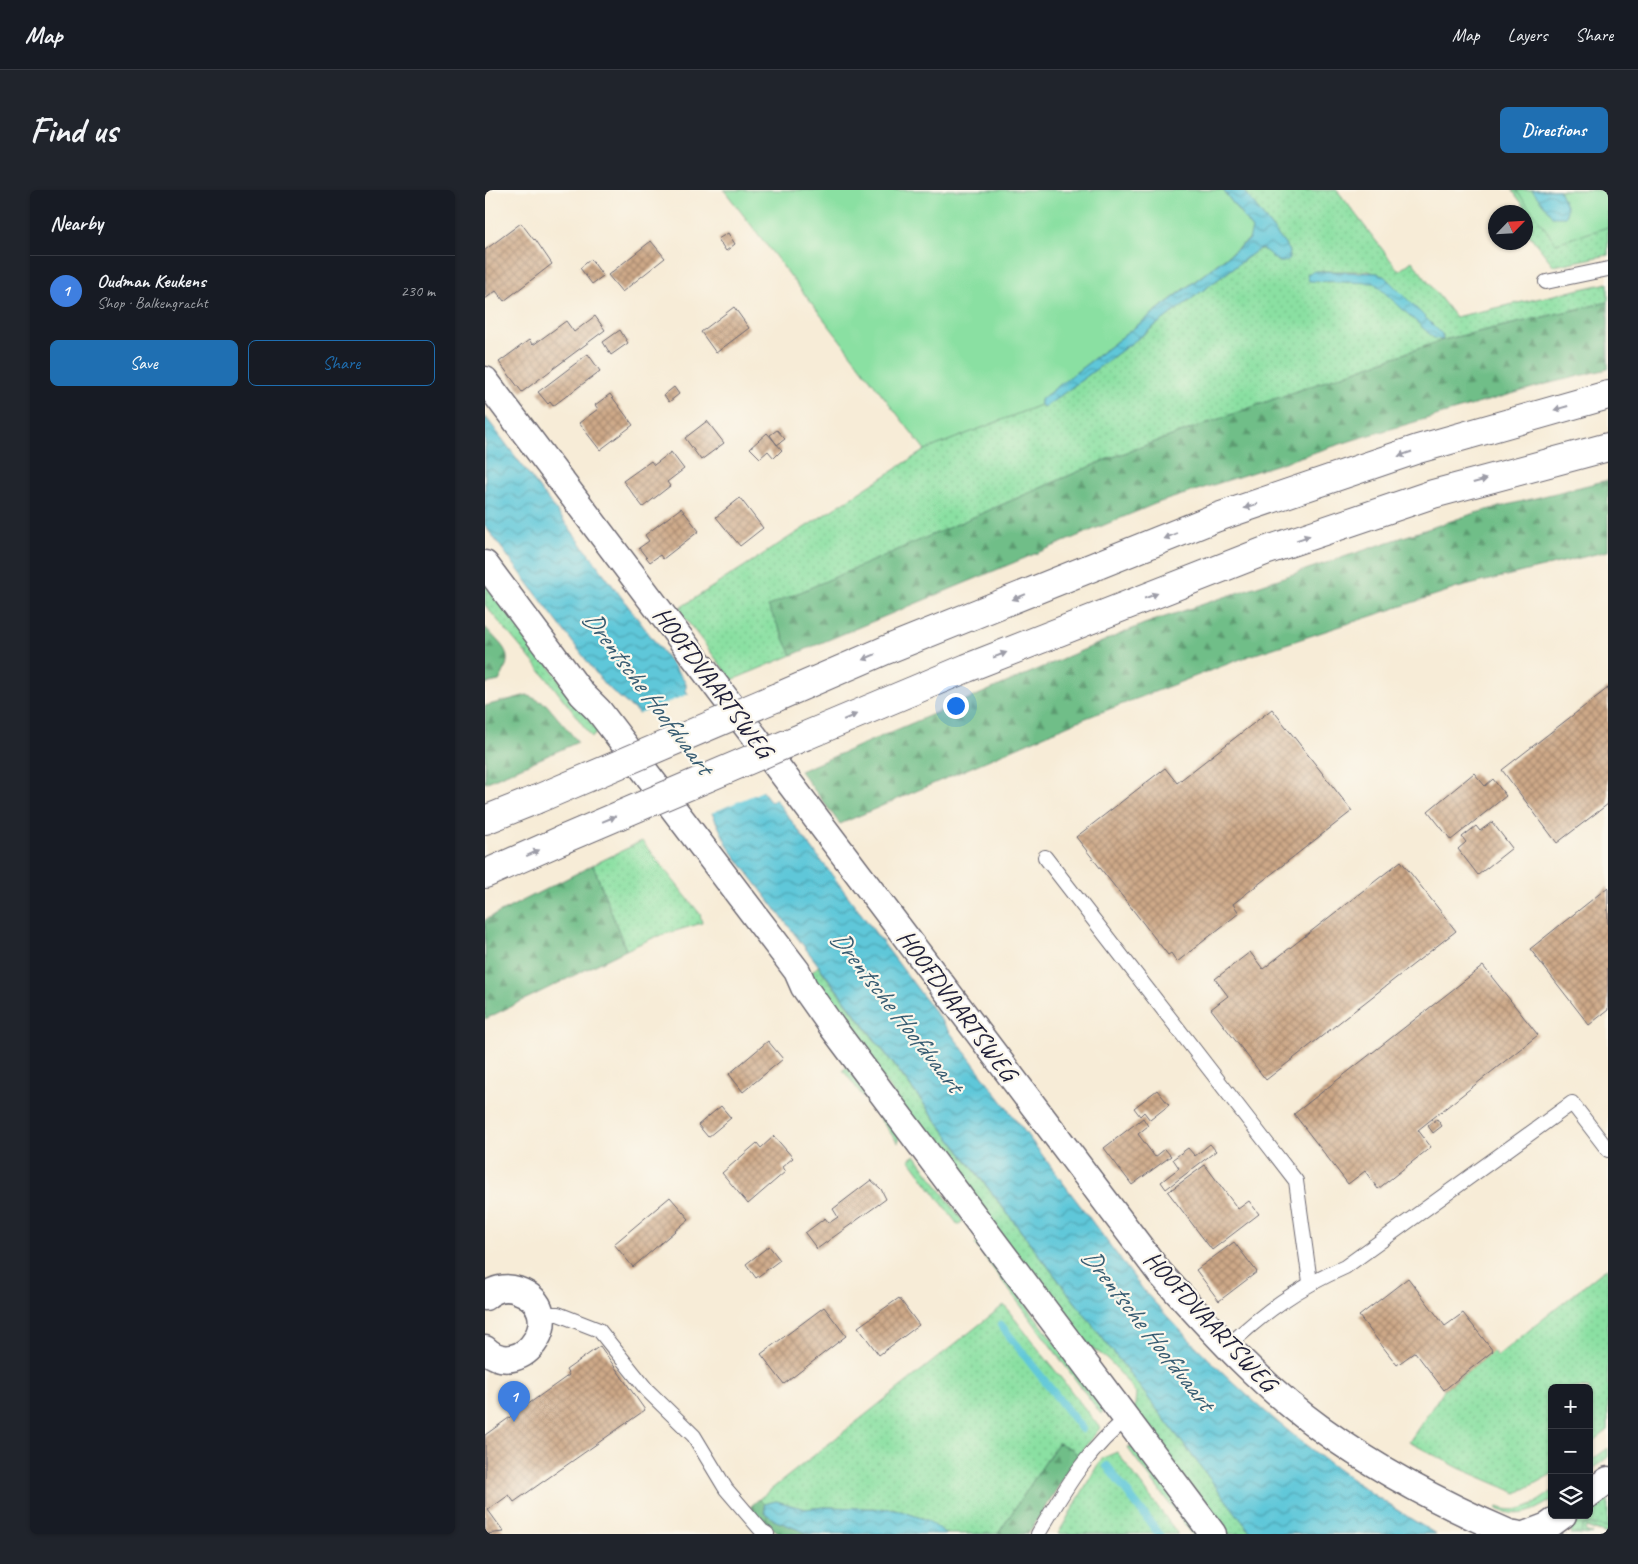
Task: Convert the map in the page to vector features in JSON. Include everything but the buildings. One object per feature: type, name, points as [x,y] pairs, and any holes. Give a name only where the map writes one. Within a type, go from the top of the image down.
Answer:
[{"type":"highway","points":[[487,818],[535,800],[895,646],[1215,518],[1418,449],[1608,395]]},
{"type":"highway","points":[[490,873],[564,838],[967,668],[1265,551],[1433,494],[1608,447]]},
{"type":"street","name":"HOOFDVAARTSWEG","points":[[485,380],[1159,1272],[1227,1347],[1288,1402],[1356,1453],[1446,1505],[1516,1534]]},
{"type":"street","points":[[485,564],[797,971],[804,987],[833,1028],[1128,1418],[1213,1534]]},
{"type":"street","points":[[485,1297],[499,1289],[512,1288],[525,1293],[535,1302],[541,1314],[542,1328],[537,1340],[528,1350],[516,1356],[502,1357],[485,1349]]},
{"type":"street","points":[[1593,1491],[1608,1480]]},
{"type":"street","points":[[1527,1534],[1548,1526],[1558,1519]]},
{"type":"lane","points":[[1546,282],[1608,268]]},
{"type":"lane","points":[[1045,857],[1296,1181],[1310,1282]]},
{"type":"lane","points":[[1227,1347],[1282,1300],[1310,1282],[1345,1267],[1572,1104],[1608,1150]]},
{"type":"lane","points":[[541,1314],[558,1314],[599,1330],[647,1390],[693,1436],[726,1490],[762,1531],[767,1534]]},
{"type":"lane","points":[[1038,1534],[1082,1463],[1109,1432],[1128,1418]]},
{"type":"green space","points":[[724,190],[1223,190],[1252,229],[1252,237],[1040,400],[1040,405],[925,450]]},
{"type":"green space","points":[[1243,190],[1337,190],[1399,271],[1412,261],[1455,317],[1608,283],[1608,302],[1443,340],[1105,460],[769,606],[792,655],[732,680],[678,609],[925,450],[1040,405],[1045,407],[1259,249],[1268,251],[1273,258],[1290,251]],"holes":[[[1315,271],[1369,271],[1385,277],[1444,336],[1374,283]]]},
{"type":"green space","points":[[1512,190],[1608,190],[1608,255],[1554,266],[1533,240],[1533,205],[1523,205]]},
{"type":"green space","points":[[1516,190],[1608,190],[1608,227],[1556,243],[1533,213],[1533,205],[1527,205]]},
{"type":"green space","points":[[1608,302],[1608,369],[1546,384],[1356,439],[1157,503],[792,655],[768,606],[1105,460],[1443,340]]},
{"type":"green space","points":[[1608,480],[1608,551],[1457,588],[1246,657],[1078,721],[840,824],[800,771],[1144,624],[1475,513]]},
{"type":"green space","points":[[485,579],[598,732],[592,737],[550,682],[485,605]]},
{"type":"green space","points":[[485,627],[502,646],[507,657],[507,663],[499,681],[485,684]]},
{"type":"green space","points":[[527,695],[546,704],[578,742],[485,783],[485,706]]},
{"type":"green space","points":[[642,841],[700,914],[702,923],[655,937],[626,950],[593,865]]},
{"type":"green space","points":[[593,865],[626,950],[485,1019],[485,920]]},
{"type":"green space","points":[[818,966],[1252,1534],[1225,1534],[1134,1413],[1136,1394],[1124,1378],[1105,1357],[1089,1347],[1079,1344],[817,991],[811,973]]},
{"type":"green space","points":[[847,1067],[899,1134],[898,1143],[843,1070]]},
{"type":"green space","points":[[915,1155],[963,1221],[958,1225],[909,1159]]},
{"type":"green space","points":[[979,1241],[1104,1409],[1101,1414],[975,1244]]},
{"type":"green space","points":[[1608,1267],[1608,1430],[1593,1442],[1593,1384],[1548,1384],[1548,1476],[1517,1493],[1459,1468],[1409,1442],[1444,1390],[1493,1351],[1497,1356]]},
{"type":"green space","points":[[1004,1305],[1100,1428],[1078,1456],[1072,1449],[1058,1443],[998,1534],[946,1534],[927,1520],[895,1509],[825,1507],[805,1509],[776,1501],[764,1504],[759,1499]]},
{"type":"green space","points":[[1058,1443],[1072,1449],[1078,1456],[1028,1534],[998,1534]]},
{"type":"green space","points":[[1132,1446],[1204,1534],[1192,1534],[1127,1447]]},
{"type":"green space","points":[[1608,1448],[1608,1457],[1593,1469],[1593,1459]]},
{"type":"green space","points":[[1117,1452],[1178,1534],[1058,1534],[1097,1466],[1103,1458]]},
{"type":"green space","points":[[1548,1494],[1548,1502],[1526,1513],[1513,1514],[1497,1509],[1498,1507],[1513,1510],[1520,1509],[1540,1500]]},
{"type":"green space","points":[[1608,1498],[1608,1534],[1586,1527],[1585,1531],[1593,1534],[1570,1534],[1571,1531],[1566,1528],[1582,1519],[1593,1519],[1593,1510]]},
{"type":"green space","points":[[759,1499],[764,1504],[765,1513],[776,1521],[810,1534],[781,1534],[759,1519],[750,1507]]},
{"type":"green space","points":[[1590,1524],[1608,1528],[1608,1534],[1586,1527],[1585,1531],[1593,1534],[1583,1534],[1581,1532],[1583,1526]]},
{"type":"water","points":[[1223,190],[1243,190],[1290,251],[1289,259],[1284,262],[1277,261],[1267,252],[1259,249],[1045,407],[1040,405],[1040,400],[1249,240],[1252,229]]},
{"type":"water","points":[[1532,190],[1559,190],[1567,208],[1566,217],[1553,217]]},
{"type":"water","points":[[1315,271],[1377,273],[1385,277],[1442,334],[1443,340],[1434,338],[1374,283],[1309,281],[1307,274]]},
{"type":"water","name":"Drentsche Hoofdvaart","points":[[485,416],[686,683],[686,691],[771,802],[775,799],[1145,1292],[1212,1362],[1281,1425],[1355,1481],[1436,1534],[1252,1534],[729,848],[712,813],[637,712],[605,685],[485,526]]},
{"type":"water","points":[[776,1501],[805,1509],[825,1507],[895,1509],[927,1520],[946,1534],[810,1534],[776,1521],[765,1513],[764,1504]]},
{"type":"pier","points":[[691,693],[765,790],[709,814],[637,715]]},
{"type":"waterway","points":[[1001,1325],[1082,1429]]},
{"type":"waterway","points":[[1107,1466],[1159,1534]]},
{"type":"place","name":"Oudman Keukens","points":[[514,1422]]}]
